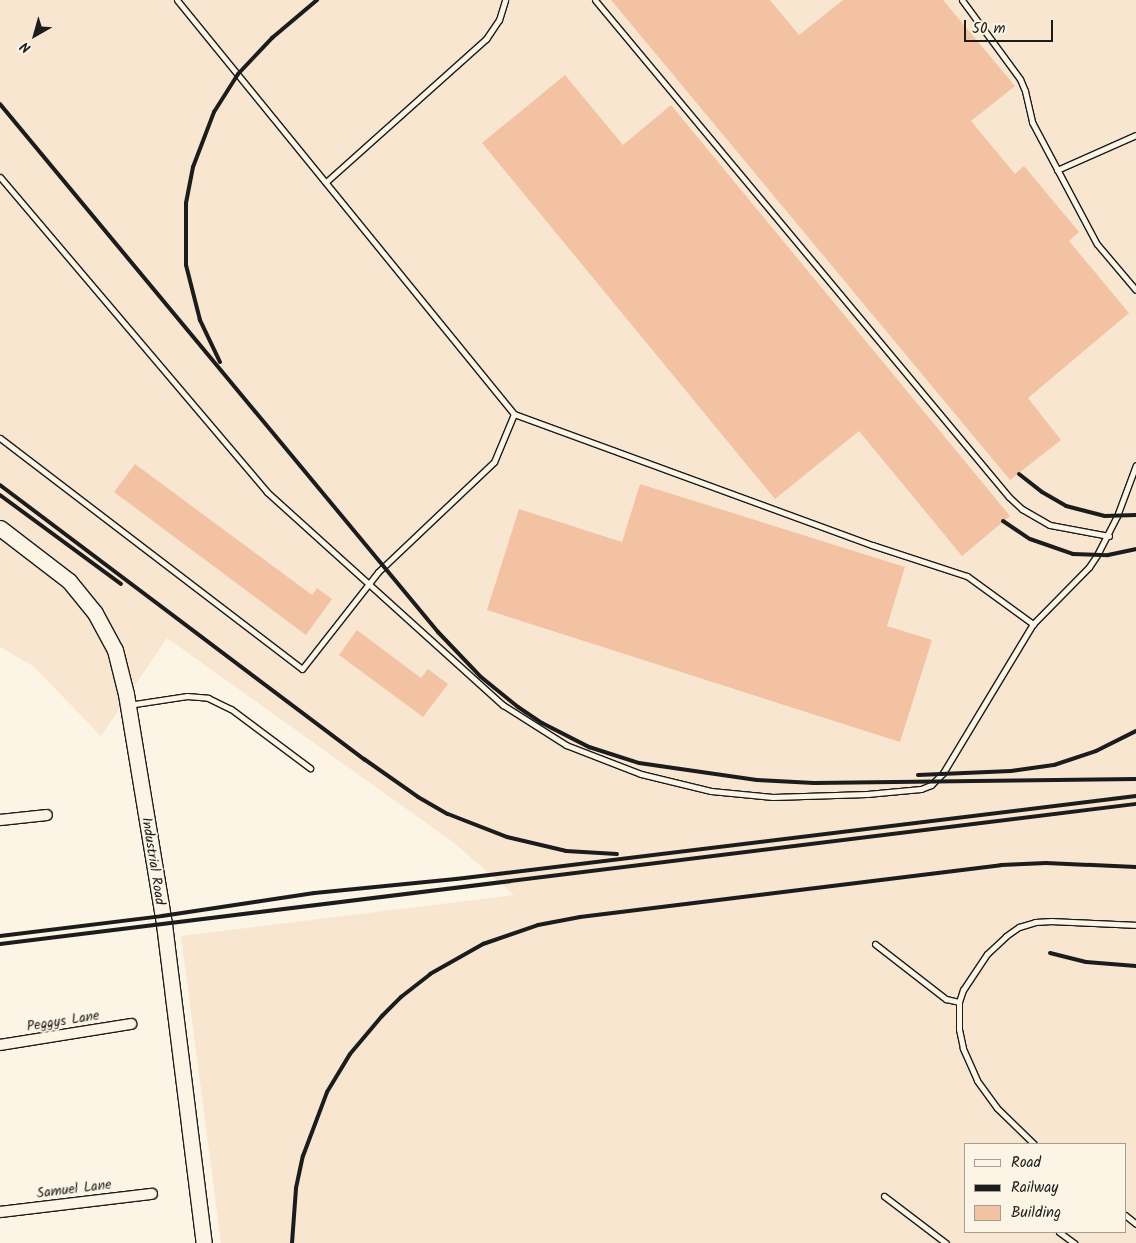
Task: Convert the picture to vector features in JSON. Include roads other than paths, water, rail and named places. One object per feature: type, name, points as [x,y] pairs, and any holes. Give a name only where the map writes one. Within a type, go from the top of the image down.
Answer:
[{"type":"street","name":"Industrial Road","points":[[0,528],[69,582],[95,613],[115,650],[128,705],[164,924],[204,1243]]},
{"type":"street","points":[[0,820],[48,815]]},
{"type":"street","name":"Peggys Lane","points":[[0,1044],[130,1024]]},
{"type":"street","name":"Samuel Lane","points":[[0,1212],[152,1194]]},
{"type":"lane","points":[[177,0],[514,414],[872,545],[967,576],[1033,624]]},
{"type":"lane","points":[[326,182],[486,39],[499,20],[505,0]]},
{"type":"lane","points":[[595,0],[1009,497],[1022,509],[1050,525],[1109,536]]},
{"type":"lane","points":[[962,0],[978,18],[1020,78],[1032,122],[1097,244],[1136,290]]},
{"type":"lane","points":[[1057,170],[1136,135]]},
{"type":"lane","points":[[0,177],[267,492],[503,705],[566,745],[641,774],[711,791],[773,797],[867,794],[921,789],[931,785],[943,773],[1033,624],[1089,567],[1109,536],[1136,465]]},
{"type":"lane","points":[[0,438],[302,669],[368,582],[494,462],[514,414]]},
{"type":"lane","points":[[128,705],[187,696],[208,698],[231,709],[310,768]]},
{"type":"lane","points":[[1033,1143],[997,1108],[977,1080],[963,1048],[959,1029],[959,1002],[966,984],[987,954],[1006,936],[1019,927],[1035,922],[1052,921],[1136,926]]},
{"type":"lane","points":[[876,944],[946,999],[959,1002]]},
{"type":"lane","points":[[884,1196],[946,1243]]},
{"type":"lane","points":[[1126,1216],[1136,1224]]},
{"type":"lane","points":[[1061,1233],[1074,1243]]},
{"type":"railway","points":[[220,362],[200,320],[186,265],[186,203],[193,167],[214,112],[238,74],[272,38],[317,0]]},
{"type":"railway","points":[[0,104],[438,632],[481,677],[518,707],[542,723],[589,747],[639,763],[757,780],[814,783],[1136,779]]},
{"type":"railway","points":[[1019,474],[1042,492],[1066,506],[1105,516],[1136,515]]},
{"type":"railway","points":[[0,485],[364,759],[418,797],[448,814],[507,837],[566,851],[617,854]]},
{"type":"railway","points":[[0,495],[121,584]]},
{"type":"railway","points":[[1003,521],[1030,539],[1073,554],[1108,555],[1136,549]]},
{"type":"railway","points":[[918,775],[1011,771],[1054,765],[1096,751],[1136,731]]},
{"type":"railway","points":[[0,936],[162,916],[314,893],[456,879],[1136,796]]},
{"type":"railway","points":[[0,944],[1136,804]]},
{"type":"railway","points":[[292,1243],[296,1188],[303,1156],[327,1092],[350,1054],[401,997],[430,974],[483,944],[538,925],[580,917],[1001,865],[1046,863],[1136,867]]},
{"type":"railway","points":[[1050,953],[1086,962],[1136,966]]}]
